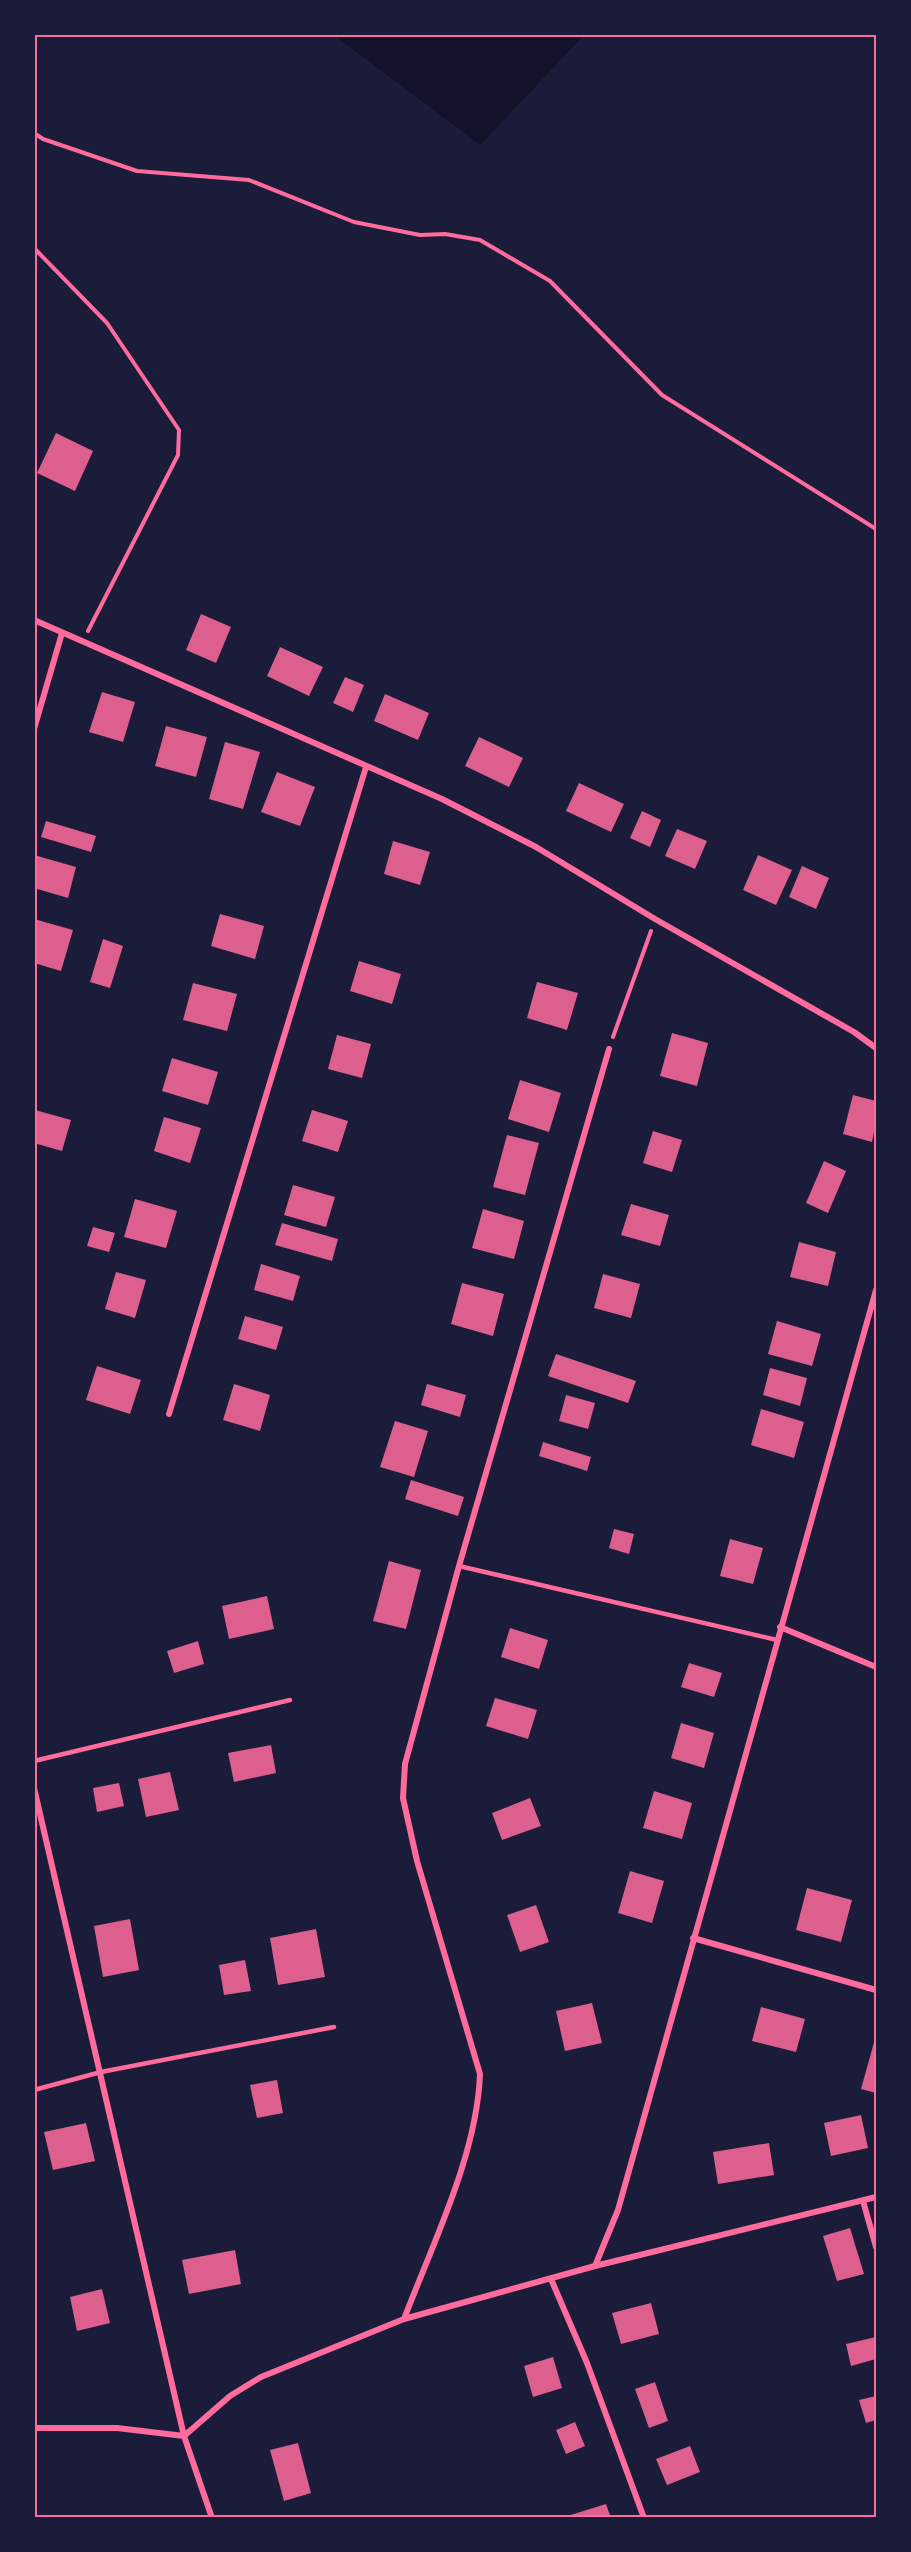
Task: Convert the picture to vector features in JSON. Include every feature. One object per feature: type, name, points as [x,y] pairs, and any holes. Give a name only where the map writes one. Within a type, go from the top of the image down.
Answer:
[{"type":"street","points":[[34,620],[442,799],[536,847],[655,919],[854,1032],[876,1048]]},
{"type":"street","points":[[34,729],[62,633]]},
{"type":"street","points":[[169,1414],[366,767]]},
{"type":"street","points":[[405,2319],[471,2142],[479,2098],[480,2074],[417,1861],[403,1798],[405,1764],[459,1566],[609,1049]]},
{"type":"street","points":[[595,2266],[618,2210],[876,1290]]},
{"type":"street","points":[[780,1627],[876,1667]]},
{"type":"street","points":[[34,1788],[184,2436],[212,2517]]},
{"type":"street","points":[[693,1938],[876,1990]]},
{"type":"street","points":[[34,2428],[117,2428],[184,2436],[230,2396],[261,2377],[405,2319],[595,2266],[876,2197]]},
{"type":"street","points":[[863,2201],[876,2247]]},
{"type":"street","points":[[551,2280],[587,2363],[644,2517]]},
{"type":"lane","points":[[459,1566],[777,1640]]},
{"type":"lane","points":[[34,1761],[290,1700]]},
{"type":"lane","points":[[34,2090],[101,2072],[334,2027]]},
{"type":"path","points":[[34,133],[43,139],[137,171],[249,180],[354,222],[420,235],[446,234],[480,240],[549,280],[662,395],[876,529]]},
{"type":"path","points":[[34,248],[107,323],[179,430],[178,455],[82,643]]},
{"type":"path","points":[[609,1049],[655,919]]},
{"type":"shaded area","points":[[334,34],[584,35],[480,145]]},
{"type":"building","points":[[56,433],[93,451],[75,491],[37,473]]},
{"type":"building","points":[[201,614],[231,627],[216,663],[186,650]]},
{"type":"building","points":[[280,647],[323,667],[309,696],[267,676]]},
{"type":"building","points":[[345,677],[364,685],[353,712],[333,703]]},
{"type":"building","points":[[102,692],[135,702],[123,742],[89,732]]},
{"type":"building","points":[[385,694],[429,713],[418,740],[374,721]]},
{"type":"building","points":[[166,726],[207,737],[196,777],[155,766]]},
{"type":"building","points":[[479,737],[523,758],[509,787],[465,766]]},
{"type":"building","points":[[225,742],[260,752],[243,809],[209,799]]},
{"type":"building","points":[[277,772],[315,787],[300,826],[261,812]]},
{"type":"building","points":[[579,783],[624,804],[611,832],[566,811]]},
{"type":"building","points":[[642,811],[661,820],[650,847],[630,838]]},
{"type":"building","points":[[46,821],[96,836],[91,852],[41,837]]},
{"type":"building","points":[[677,829],[707,841],[695,869],[665,856]]},
{"type":"building","points":[[393,841],[430,852],[420,885],[384,874]]},
{"type":"building","points":[[34,855],[76,867],[68,898],[34,888]]},
{"type":"building","points":[[758,855],[792,870],[776,905],[743,890]]},
{"type":"building","points":[[802,866],[829,878],[816,909],[789,897]]},
{"type":"building","points":[[220,914],[264,926],[255,959],[211,946]]},
{"type":"building","points":[[34,919],[73,930],[61,971],[34,963]]},
{"type":"building","points":[[103,939],[123,946],[110,988],[90,982]]},
{"type":"building","points":[[359,961],[401,974],[392,1004],[350,991]]},
{"type":"building","points":[[537,982],[578,993],[567,1030],[527,1018]]},
{"type":"building","points":[[193,983],[237,994],[227,1031],[183,1020]]},
{"type":"building","points":[[672,1033],[708,1043],[697,1086],[660,1076]]},
{"type":"building","points":[[337,1035],[371,1044],[362,1078],[328,1069]]},
{"type":"building","points":[[172,1058],[218,1072],[208,1105],[162,1091]]},
{"type":"building","points":[[520,1080],[561,1093],[549,1132],[508,1119]]},
{"type":"building","points":[[853,1095],[876,1101],[876,1122],[872,1142],[843,1134]]},
{"type":"building","points":[[35,1110],[71,1120],[62,1151],[34,1143]]},
{"type":"building","points":[[312,1110],[348,1121],[338,1152],[302,1141]]},
{"type":"building","points":[[164,1117],[201,1128],[190,1163],[154,1151]]},
{"type":"building","points":[[653,1131],[682,1140],[672,1172],[643,1163]]},
{"type":"building","points":[[507,1135],[539,1143],[525,1195],[493,1187]]},
{"type":"building","points":[[824,1161],[846,1171],[828,1213],[806,1203]]},
{"type":"building","points":[[293,1185],[335,1197],[326,1227],[284,1215]]},
{"type":"building","points":[[135,1199],[177,1211],[166,1248],[124,1237]]},
{"type":"building","points":[[631,1204],[669,1215],[660,1246],[621,1235]]},
{"type":"building","points":[[483,1209],[524,1221],[514,1259],[472,1248]]},
{"type":"building","points":[[282,1223],[338,1239],[332,1261],[275,1245]]},
{"type":"building","points":[[93,1227],[115,1233],[109,1252],[87,1246]]},
{"type":"building","points":[[799,1242],[836,1252],[828,1286],[790,1277]]},
{"type":"building","points":[[261,1264],[300,1276],[293,1301],[254,1290]]},
{"type":"building","points":[[116,1272],[146,1280],[135,1318],[105,1309]]},
{"type":"building","points":[[603,1274],[640,1284],[631,1318],[594,1308]]},
{"type":"building","points":[[462,1283],[504,1294],[493,1336],[451,1324]]},
{"type":"building","points":[[245,1316],[283,1327],[276,1350],[238,1339]]},
{"type":"building","points":[[777,1321],[821,1334],[812,1366],[768,1354]]},
{"type":"building","points":[[556,1354],[636,1381],[628,1403],[548,1376]]},
{"type":"building","points":[[97,1366],[141,1380],[130,1414],[86,1400]]},
{"type":"building","points":[[770,1368],[807,1378],[800,1406],[763,1395]]},
{"type":"building","points":[[234,1384],[270,1395],[260,1431],[223,1420]]},
{"type":"building","points":[[427,1384],[466,1395],[460,1417],[421,1405]]},
{"type":"building","points":[[566,1395],[595,1403],[588,1429],[559,1421]]},
{"type":"building","points":[[761,1409],[804,1422],[794,1458],[751,1445]]},
{"type":"building","points":[[395,1421],[428,1431],[414,1477],[380,1467]]},
{"type":"building","points":[[543,1442],[591,1457],[587,1471],[539,1456]]},
{"type":"building","points":[[411,1480],[464,1497],[458,1516],[405,1499]]},
{"type":"building","points":[[614,1529],[634,1534],[629,1554],[609,1548]]},
{"type":"building","points":[[730,1539],[763,1548],[753,1584],[720,1576]]},
{"type":"building","points":[[389,1561],[421,1570],[406,1629],[373,1621]]},
{"type":"building","points":[[267,1596],[274,1629],[229,1639],[222,1606]]},
{"type":"building","points":[[510,1628],[548,1640],[539,1669],[501,1657]]},
{"type":"building","points":[[198,1641],[204,1664],[174,1673],[167,1651]]},
{"type":"building","points":[[689,1663],[722,1673],[714,1697],[681,1687]]},
{"type":"building","points":[[495,1698],[537,1710],[528,1739],[486,1726]]},
{"type":"building","points":[[681,1723],[714,1733],[704,1768],[671,1758]]},
{"type":"building","points":[[271,1745],[276,1773],[234,1782],[228,1753]]},
{"type":"building","points":[[170,1772],[179,1810],[146,1817],[138,1779]]},
{"type":"building","points":[[119,1783],[124,1806],[97,1812],[93,1788]]},
{"type":"building","points":[[654,1791],[692,1803],[682,1839],[643,1828]]},
{"type":"building","points":[[530,1798],[541,1826],[502,1840],[492,1813]]},
{"type":"building","points":[[630,1871],[664,1881],[652,1923],[618,1913]]},
{"type":"building","points":[[807,1888],[852,1900],[841,1942],[796,1930]]},
{"type":"building","points":[[536,1905],[549,1942],[520,1952],[507,1915]]},
{"type":"building","points":[[130,1919],[139,1970],[103,1977],[94,1926]]},
{"type":"building","points":[[316,1929],[325,1977],[278,1985],[270,1938]]},
{"type":"building","points":[[245,1960],[251,1991],[224,1995],[219,1965]]},
{"type":"building","points":[[592,2003],[602,2043],[565,2051],[556,2011]]},
{"type":"building","points":[[761,2007],[805,2019],[796,2052],[752,2041]]},
{"type":"building","points":[[876,2035],[876,2093],[861,2089]]},
{"type":"building","points":[[277,2080],[283,2113],[257,2118],[250,2085]]},
{"type":"building","points":[[861,2115],[868,2148],[831,2156],[824,2123]]},
{"type":"building","points":[[86,2123],[95,2161],[53,2170],[44,2132]]},
{"type":"building","points":[[769,2143],[774,2175],[718,2184],[713,2152]]},
{"type":"building","points":[[850,2228],[864,2274],[837,2281],[823,2236]]},
{"type":"building","points":[[235,2250],[241,2284],[189,2294],[182,2260]]},
{"type":"building","points":[[102,2289],[110,2323],[77,2331],[70,2297]]},
{"type":"building","points":[[651,2303],[659,2334],[621,2344],[612,2313]]},
{"type":"building","points":[[876,2337],[876,2359],[851,2366],[846,2344]]},
{"type":"building","points":[[553,2357],[562,2388],[533,2397],[524,2366]]},
{"type":"building","points":[[655,2382],[668,2421],[649,2428],[635,2389]]},
{"type":"building","points":[[876,2396],[876,2420],[866,2423],[859,2400]]},
{"type":"building","points":[[575,2422],[585,2446],[566,2454],[556,2430]]},
{"type":"building","points":[[298,2443],[311,2493],[284,2501],[270,2450]]},
{"type":"building","points":[[690,2446],[700,2472],[667,2485],[656,2459]]},
{"type":"building","points":[[606,2504],[611,2518],[564,2518],[564,2517]]}]
